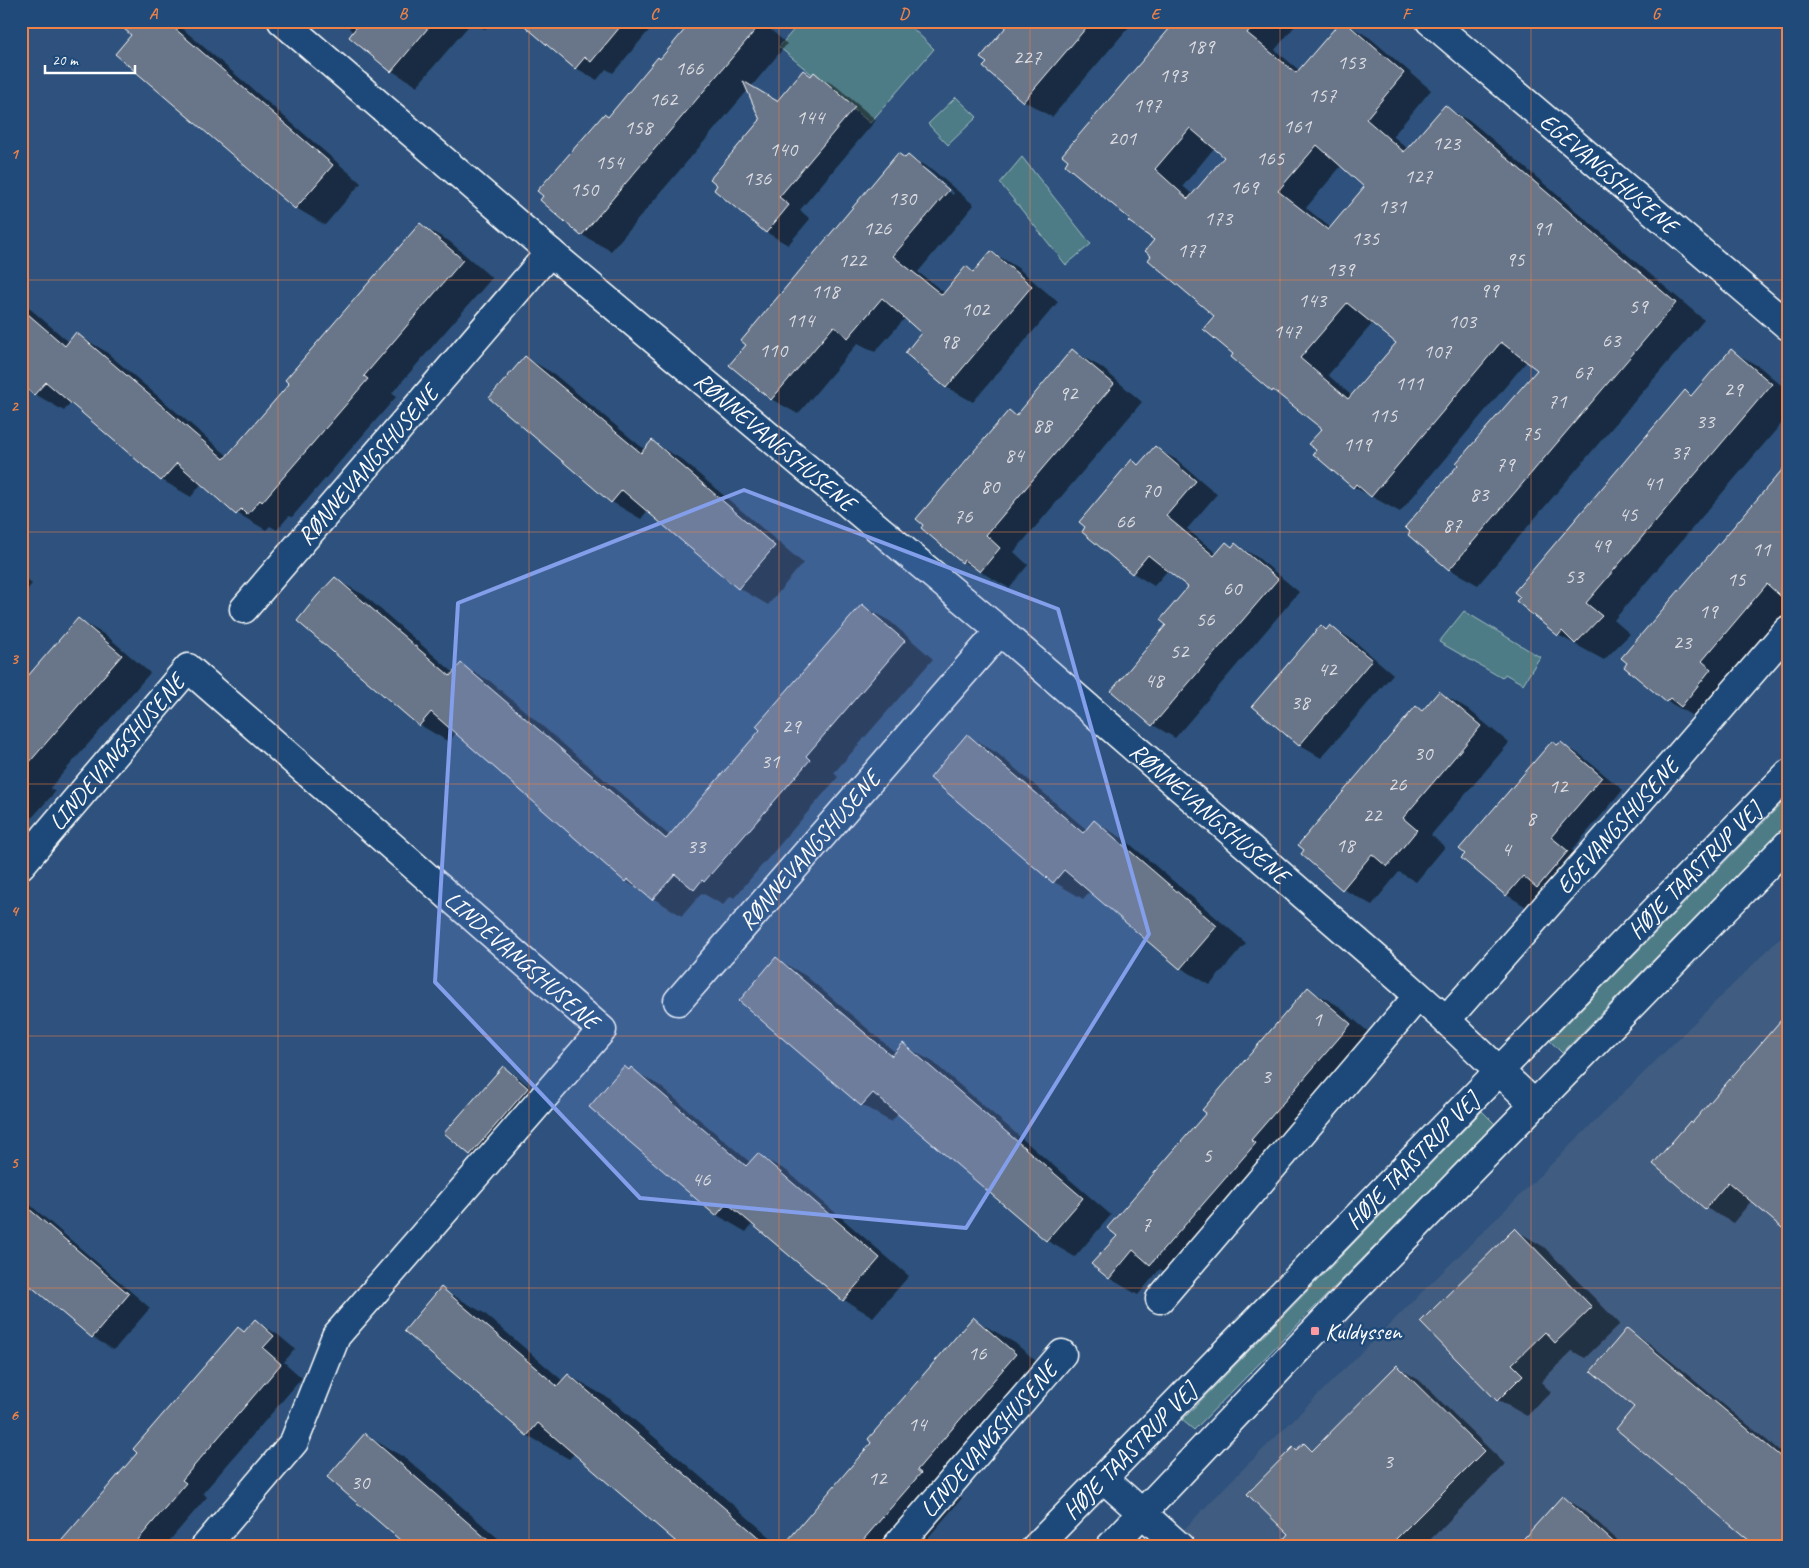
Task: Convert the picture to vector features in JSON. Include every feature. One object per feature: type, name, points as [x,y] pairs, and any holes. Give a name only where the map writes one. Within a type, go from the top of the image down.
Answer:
[{"type":"street","name":"RØNNEVANGSHUSENE","points":[[282,21],[550,252],[1000,631],[1446,1020],[1534,1104]]},
{"type":"street","name":"EGEVANGSHUSENE","points":[[1430,21],[1788,326]]},
{"type":"street","name":"RØNNEVANGSHUSENE","points":[[244,609],[550,252]]},
{"type":"street","name":"EGEVANGSHUSENE","points":[[1446,1020],[1680,756],[1788,630]]},
{"type":"street","name":"RØNNEVANGSHUSENE","points":[[678,1001],[1000,631]]},
{"type":"street","name":"LINDEVANGSHUSENE","points":[[21,866],[188,668],[602,1030],[336,1336],[294,1442],[205,1547]]},
{"type":"street","name":"HØJE TAASTRUP VEJ","points":[[1036,1547],[1788,774]]},
{"type":"street","name":"HØJE TAASTRUP VEJ","points":[[1110,1547],[1345,1299],[1788,844]]},
{"type":"street","points":[[1160,1299],[1418,996]]},
{"type":"street","name":"LINDEVANGSHUSENE","points":[[896,1547],[1062,1354]]},
{"type":"street","points":[[1103,1478],[1180,1547]]},
{"type":"highlighted area","points":[[744,490],[1058,609],[1149,934],[966,1228],[640,1198],[435,982],[458,603]]},
{"type":"shaded area","points":[[1788,930],[1788,1547],[1167,1547],[1227,1485]]},
{"type":"green space","points":[[801,21],[905,21],[934,49],[870,123],[779,47]]},
{"type":"green space","points":[[956,97],[977,117],[948,145],[928,124]]},
{"type":"green space","points":[[1022,157],[1091,244],[1066,265],[1000,183]]},
{"type":"green space","points":[[1464,611],[1540,657],[1523,684],[1505,674],[1502,678],[1439,642]]},
{"type":"green space","points":[[1788,797],[1788,823],[1562,1053],[1550,1041]]},
{"type":"green space","points":[[1482,1111],[1495,1124],[1194,1430],[1182,1420]]},
{"type":"building","points":[[115,21],[166,21],[333,165],[295,209],[115,54],[131,35]]},
{"type":"building","points":[[361,21],[434,21],[391,72],[349,37]]},
{"type":"building","points":[[519,21],[625,21],[591,62],[585,57],[575,69]]},
{"type":"building","points":[[692,21],[763,21],[581,236],[540,200],[543,196],[537,191],[604,114],[608,117],[658,57],[660,59]]},
{"type":"building","points":[[1011,21],[1092,21],[1023,102],[983,67],[987,63],[980,58]]},
{"type":"building","points":[[1176,21],[1257,21],[1247,33],[1296,73],[1341,21],[1344,21],[1404,73],[1366,119],[1404,152],[1445,105],[1676,303],[1449,570],[1408,535],[1410,532],[1405,527],[1458,465],[1456,463],[1537,370],[1501,342],[1371,497],[1356,484],[1353,488],[1313,454],[1316,450],[1308,444],[1322,429],[1273,390],[1272,392],[1231,357],[1233,354],[1203,329],[1214,316],[1148,260],[1151,256],[1145,251],[1154,240],[1128,221],[1130,219],[1065,165],[1068,160],[1062,155]],"holes":[[[1190,128],[1224,157],[1188,199],[1155,169]],[[1317,145],[1364,187],[1328,230],[1278,191]],[[1347,303],[1396,343],[1348,399],[1300,358]]]},
{"type":"building","points":[[803,70],[811,76],[814,72],[855,107],[779,197],[789,205],[766,233],[714,190],[717,185],[710,179],[760,120],[743,81],[777,101]]},
{"type":"building","points":[[898,153],[905,158],[908,155],[949,190],[893,256],[942,295],[966,266],[973,272],[991,251],[1032,286],[946,388],[905,353],[921,333],[882,298],[848,338],[834,326],[771,400],[729,365],[746,345],[741,341]]},
{"type":"building","points":[[420,223],[463,260],[364,376],[368,379],[262,502],[260,500],[247,515],[241,509],[236,515],[177,463],[161,481],[46,382],[34,395],[21,384],[21,308],[65,346],[76,332],[224,459],[289,384],[285,380]]},
{"type":"building","points":[[1072,349],[1114,384],[986,535],[1000,548],[980,572],[964,560],[962,563],[921,528],[923,525],[916,519],[1009,410],[1016,416]]},
{"type":"building","points":[[1731,349],[1772,384],[1586,603],[1602,616],[1575,644],[1562,631],[1558,636],[1516,601],[1520,597],[1514,592],[1685,390],[1691,396]]},
{"type":"building","points":[[525,356],[641,453],[652,440],[775,546],[738,589],[622,490],[611,503],[489,398]]},
{"type":"building","points":[[1155,446],[1196,481],[1166,516],[1214,556],[1226,542],[1232,547],[1235,543],[1278,579],[1152,726],[1111,691],[1166,625],[1160,620],[1188,587],[1148,555],[1132,574],[1082,532],[1085,527],[1079,522],[1132,459],[1138,465]]},
{"type":"building","points":[[1788,463],[1788,603],[1767,584],[1702,661],[1711,669],[1681,707],[1670,698],[1666,702],[1624,667],[1627,663],[1621,658]]},
{"type":"building","points":[[335,577],[450,676],[461,663],[666,839],[760,730],[756,726],[862,604],[905,641],[806,756],[810,760],[704,882],[702,880],[694,890],[675,874],[652,900],[627,879],[625,882],[431,712],[419,726],[297,621]]},
{"type":"building","points":[[78,618],[122,655],[21,772],[21,684]]},
{"type":"building","points":[[1321,625],[1326,630],[1330,625],[1372,660],[1299,746],[1252,706]]},
{"type":"building","points":[[1439,691],[1481,726],[1403,818],[1417,830],[1387,867],[1372,854],[1342,890],[1301,854],[1304,850],[1298,845],[1416,706],[1422,711]]},
{"type":"building","points":[[967,734],[1083,833],[1094,820],[1217,926],[1180,969],[1064,870],[1053,883],[930,778]]},
{"type":"building","points":[[1552,741],[1557,745],[1561,742],[1602,777],[1551,837],[1568,851],[1537,888],[1523,876],[1506,896],[1461,858],[1465,854],[1459,849]]},
{"type":"building","points":[[776,957],[892,1056],[903,1043],[1083,1198],[1046,1241],[873,1093],[861,1106],[739,1001]]},
{"type":"building","points":[[1308,987],[1351,1024],[1251,1140],[1256,1143],[1150,1265],[1133,1250],[1109,1279],[1091,1264],[1117,1236],[1107,1228],[1206,1113],[1202,1110]]},
{"type":"building","points":[[1788,1012],[1788,1233],[1728,1182],[1705,1209],[1653,1164],[1690,1121],[1692,1123]]},
{"type":"building","points":[[503,1066],[528,1088],[470,1155],[444,1133]]},
{"type":"building","points":[[624,1066],[629,1070],[631,1067],[746,1166],[758,1153],[880,1258],[843,1301],[727,1203],[716,1216],[589,1107]]},
{"type":"building","points":[[21,1202],[129,1294],[92,1338],[21,1278]]},
{"type":"building","points":[[1515,1228],[1592,1307],[1555,1343],[1545,1332],[1512,1364],[1523,1375],[1497,1401],[1420,1322]]},
{"type":"building","points":[[441,1287],[557,1386],[568,1374],[770,1547],[682,1547],[538,1423],[527,1436],[404,1331]]},
{"type":"building","points":[[973,1317],[1016,1354],[917,1470],[921,1473],[857,1547],[782,1547],[871,1443],[868,1439]]},
{"type":"building","points":[[255,1319],[274,1336],[263,1348],[281,1364],[182,1480],[186,1483],[132,1547],[56,1547],[137,1453],[133,1449],[238,1327],[244,1332]]},
{"type":"building","points":[[1627,1328],[1788,1463],[1788,1547],[1757,1547],[1616,1429],[1634,1407],[1591,1371]]},
{"type":"building","points":[[1397,1365],[1484,1451],[1388,1547],[1277,1547],[1288,1534],[1247,1494],[1293,1447],[1296,1450],[1304,1443],[1312,1451]]},
{"type":"building","points":[[365,1433],[496,1547],[408,1547],[327,1477]]},
{"type":"building","points":[[1562,1496],[1619,1547],[1516,1547]]},
{"type":"place","name":"Kuldyssen","points":[[1315,1331]]}]
